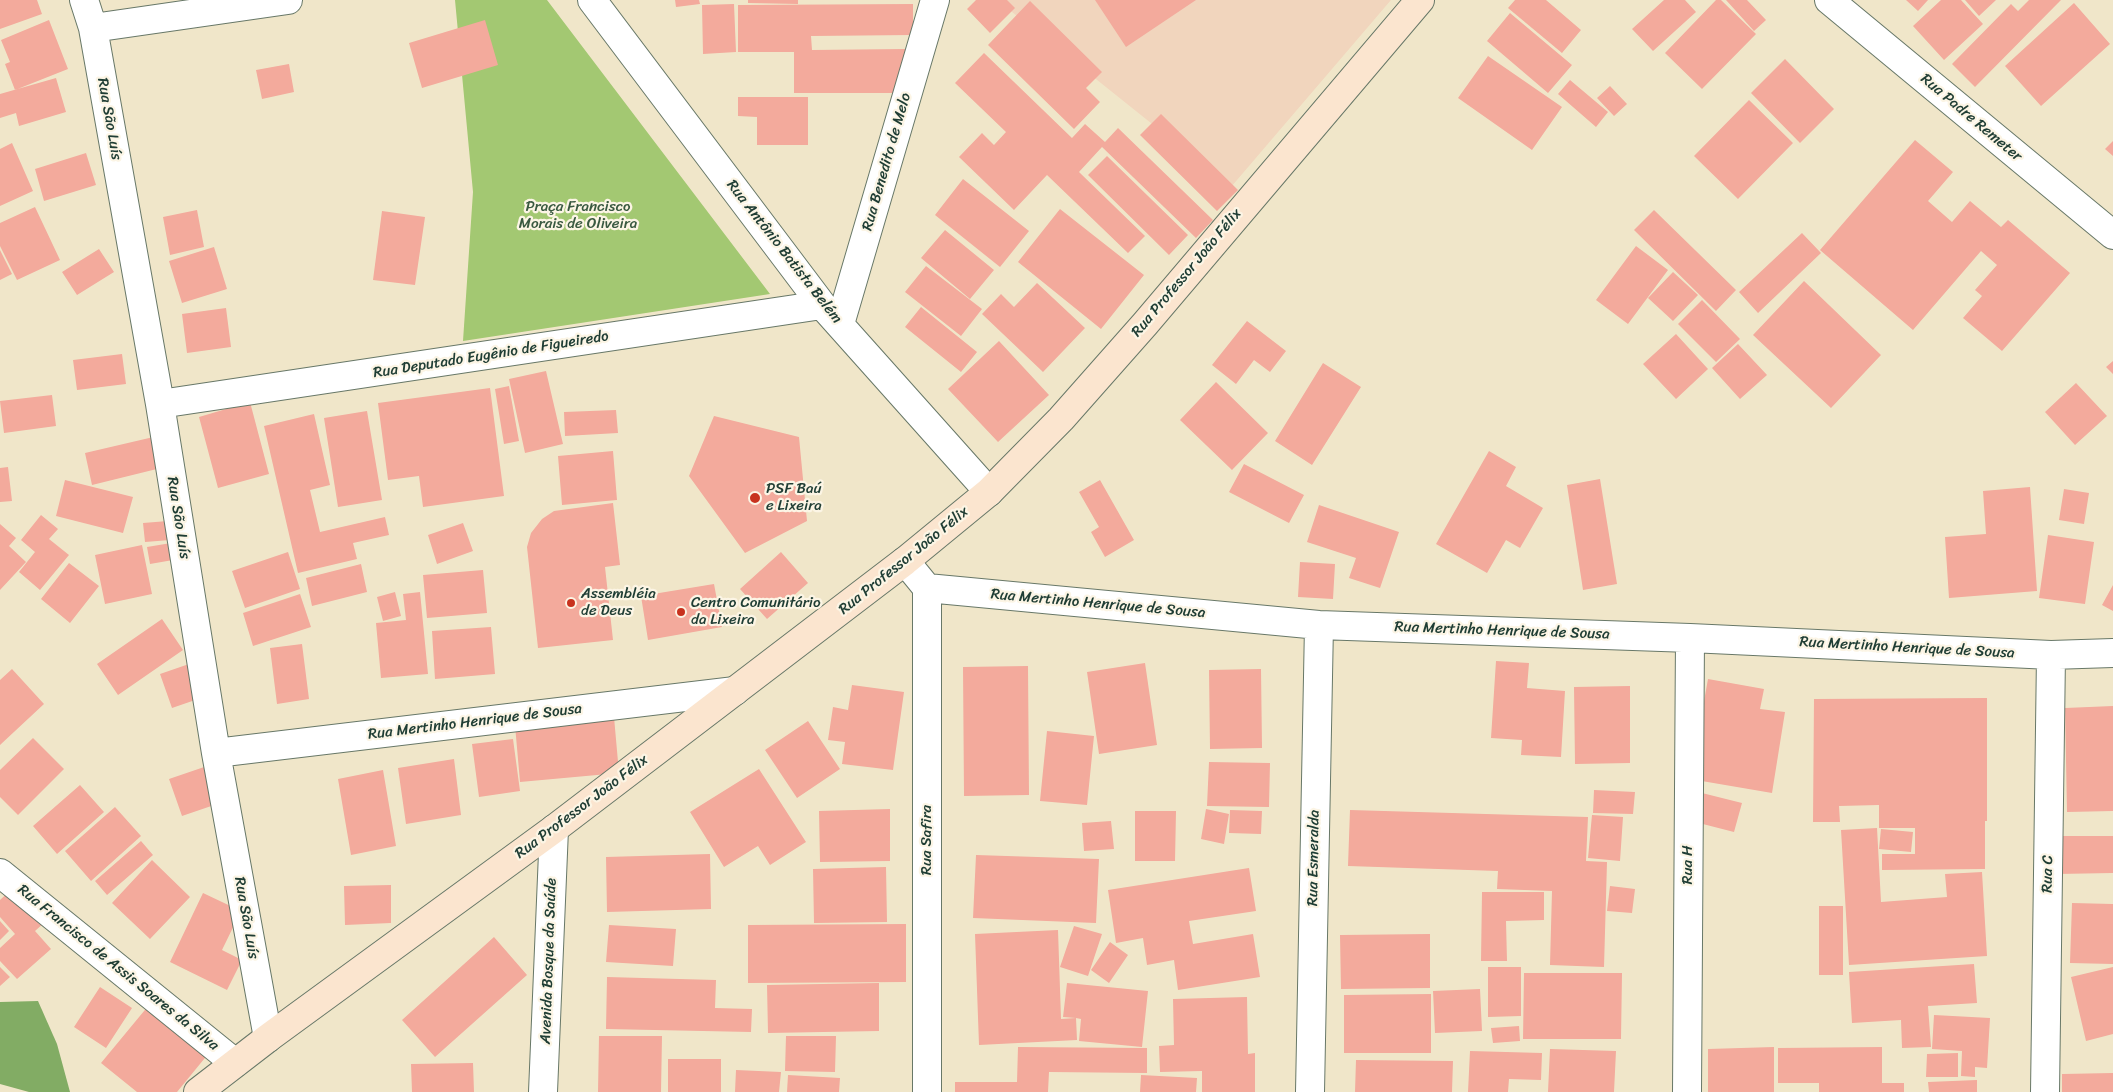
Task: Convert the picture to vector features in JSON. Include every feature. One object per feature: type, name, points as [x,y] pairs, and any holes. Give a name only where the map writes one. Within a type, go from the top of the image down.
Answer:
[{"type":"street","name":"Rua São Luís","points":[[84,0],[92,28],[160,404],[216,753],[268,1038]]},
{"type":"street","points":[[92,28],[288,0]]},
{"type":"street","name":"Rua Antônio Batista Belém","points":[[592,0],[831,314],[989,492]]},
{"type":"street","name":"Rua Benedito de Melo","points":[[831,314],[935,0]]},
{"type":"street","name":"Rua Professor João Félix","points":[[198,1092],[268,1038],[554,829],[905,561],[989,492],[1061,419],[1145,324],[1420,0]]},
{"type":"street","name":"Rua Padre Remeter","points":[[1829,0],[2113,235]]},
{"type":"street","name":"Rua Deputado Eugênio de Figueiredo","points":[[160,404],[831,314]]},
{"type":"street","points":[[905,561],[927,588]]},
{"type":"street","name":"Rua Mertinho Henrique de Sousa","points":[[927,588],[1319,625],[1690,638],[2051,655],[2113,653]]},
{"type":"street","name":"Rua Safira","points":[[927,588],[927,1092]]},
{"type":"street","name":"Rua Esmeralda","points":[[1310,1092],[1319,625]]},
{"type":"street","name":"Rua H","points":[[1687,1092],[1690,638]]},
{"type":"street","name":"Rua C","points":[[2045,1092],[2051,655]]},
{"type":"street","name":"Rua Mertinho Henrique de Sousa","points":[[216,753],[735,691]]},
{"type":"street","name":"Avenida Bosque da Saúde","points":[[543,1092],[554,829]]},
{"type":"street","name":"Rua Francisco de Assis Soares da Silva","points":[[0,873],[235,1063]]},
{"type":"shaded area","points":[[997,0],[1391,0],[1231,187]]},
{"type":"green space","name":"Praça Francisco Morais de Oliveira","points":[[455,0],[547,0],[770,294],[463,341],[473,192]]},
{"type":"green space","points":[[38,1001],[57,1044],[70,1092],[29,1092],[0,1084],[0,1002]]},
{"type":"building","points":[[0,0],[37,0],[42,14],[0,29]]},
{"type":"building","points":[[675,0],[699,0],[700,4],[676,7]]},
{"type":"building","points":[[748,0],[798,0],[798,4],[748,3]]},
{"type":"building","points":[[976,0],[1007,0],[1015,8],[990,33],[967,9]]},
{"type":"building","points":[[1095,0],[1196,0],[1126,47]]},
{"type":"building","points":[[1515,0],[1546,0],[1581,30],[1562,53],[1508,8]]},
{"type":"building","points":[[1664,0],[1685,0],[1696,12],[1653,51],[1632,29]]},
{"type":"building","points":[[1716,0],[1721,0],[1756,34],[1702,89],[1665,53]]},
{"type":"building","points":[[1726,0],[1747,0],[1766,20],[1754,31]]},
{"type":"building","points":[[1906,0],[1928,0],[1918,11]]},
{"type":"building","points":[[1941,0],[1961,0],[1983,24],[1944,60],[1913,26]]},
{"type":"building","points":[[1965,0],[1996,0],[1979,16]]},
{"type":"building","points":[[2029,0],[2061,0],[1975,87],[1952,64],[2011,4],[2018,11]]},
{"type":"building","points":[[1030,1],[1102,72],[1086,88],[1100,102],[1074,129],[988,45]]},
{"type":"building","points":[[2074,3],[2110,44],[2041,106],[2005,66]]},
{"type":"building","points":[[734,4],[736,52],[703,54],[702,5]]},
{"type":"building","points":[[913,4],[913,35],[811,36],[812,50],[905,49],[905,93],[794,93],[794,52],[738,52],[738,5]]},
{"type":"building","points":[[1510,13],[1572,65],[1548,93],[1487,41]]},
{"type":"building","points":[[49,20],[68,69],[15,90],[5,64],[10,62],[1,40]]},
{"type":"building","points":[[485,20],[498,65],[422,88],[409,43]]},
{"type":"building","points":[[984,53],[1072,138],[1085,124],[1105,142],[1118,128],[1213,220],[1196,238],[1102,147],[1079,172],[1145,236],[1128,253],[1047,175],[1014,210],[959,157],[982,133],[994,145],[1006,132],[955,83]]},
{"type":"building","points":[[1488,56],[1562,107],[1532,150],[1458,98]]},
{"type":"building","points":[[1785,59],[1834,109],[1800,143],[1751,93]]},
{"type":"building","points":[[289,64],[294,92],[262,99],[256,70]]},
{"type":"building","points":[[56,78],[66,112],[19,126],[16,113],[0,118],[0,94]]},
{"type":"building","points":[[1570,80],[1608,112],[1596,127],[1558,94]]},
{"type":"building","points":[[1610,86],[1627,104],[1614,116],[1597,98]]},
{"type":"building","points":[[738,97],[808,97],[808,145],[757,145],[757,117],[738,116]]},
{"type":"building","points":[[1749,100],[1793,143],[1738,199],[1694,156]]},
{"type":"building","points":[[1161,114],[1238,190],[1217,211],[1140,135]]},
{"type":"building","points":[[1915,140],[1953,172],[1928,201],[1952,222],[1970,201],[2001,227],[2008,220],[2070,273],[2002,351],[1963,318],[1982,296],[1975,290],[1997,265],[1981,251],[1913,330],[1820,250]]},
{"type":"building","points":[[2113,141],[2113,156],[2105,149]]},
{"type":"building","points":[[12,143],[33,191],[0,206],[0,149]]},
{"type":"building","points":[[86,153],[96,185],[44,201],[35,169]]},
{"type":"building","points":[[1107,156],[1188,235],[1169,255],[1088,175]]},
{"type":"building","points":[[963,179],[1029,231],[1000,267],[935,215]]},
{"type":"building","points":[[35,207],[60,260],[17,280],[0,246],[0,223]]},
{"type":"building","points":[[1060,209],[1144,275],[1101,329],[1018,262]]},
{"type":"building","points":[[197,210],[204,247],[170,255],[163,217]]},
{"type":"building","points":[[1654,210],[1736,290],[1716,311],[1634,230]]},
{"type":"building","points":[[382,211],[425,217],[415,285],[373,280]]},
{"type":"building","points":[[945,230],[994,270],[970,299],[921,258]]},
{"type":"building","points":[[1802,233],[1821,253],[1758,313],[1739,292]]},
{"type":"building","points":[[1636,246],[1668,270],[1628,324],[1596,300]]},
{"type":"building","points":[[214,247],[227,289],[182,303],[169,261]]},
{"type":"building","points":[[99,249],[114,272],[77,295],[62,272]]},
{"type":"building","points":[[0,250],[12,274],[0,280]]},
{"type":"building","points":[[926,266],[982,309],[961,336],[905,292]]},
{"type":"building","points":[[1673,272],[1698,295],[1673,321],[1648,298]]},
{"type":"building","points":[[1804,281],[1881,355],[1831,408],[1753,335]]},
{"type":"building","points":[[1037,283],[1085,328],[1043,372],[982,314],[1001,294],[1014,307]]},
{"type":"building","points":[[1702,300],[1740,339],[1716,362],[1678,324]]},
{"type":"building","points":[[921,307],[977,352],[961,372],[905,327]]},
{"type":"building","points":[[226,308],[231,347],[187,353],[182,314]]},
{"type":"building","points":[[1247,321],[1286,351],[1270,372],[1254,360],[1236,384],[1212,365]]},
{"type":"building","points":[[1676,334],[1708,369],[1676,399],[1643,364]]},
{"type":"building","points":[[999,341],[1049,395],[998,442],[948,389]]},
{"type":"building","points":[[1738,344],[1767,375],[1740,399],[1712,368]]},
{"type":"building","points":[[122,354],[126,384],[77,390],[73,360]]},
{"type":"building","points":[[2113,361],[2113,374],[2106,367]]},
{"type":"building","points":[[1323,363],[1361,387],[1312,465],[1275,441]]},
{"type":"building","points":[[546,371],[563,444],[525,453],[509,379]]},
{"type":"building","points":[[1216,382],[1268,433],[1232,470],[1180,420]]},
{"type":"building","points":[[2076,383],[2107,416],[2075,445],[2045,412]]},
{"type":"building","points":[[509,386],[519,441],[504,444],[495,389]]},
{"type":"building","points":[[490,388],[504,496],[423,507],[419,476],[388,480],[378,403]]},
{"type":"building","points":[[52,395],[56,426],[4,433],[0,401]]},
{"type":"building","points":[[250,402],[269,474],[218,488],[199,417]]},
{"type":"building","points":[[616,410],[618,433],[565,436],[564,412]]},
{"type":"building","points":[[367,411],[382,500],[338,507],[324,418]]},
{"type":"building","points":[[314,414],[330,485],[310,490],[320,532],[385,517],[389,535],[353,543],[357,559],[298,573],[264,426]]},
{"type":"building","name":"PSF Baú e Lixeira","points":[[714,416],[799,437],[807,521],[745,553],[689,476]]},
{"type":"building","points":[[162,435],[169,466],[92,485],[85,453]]},
{"type":"building","points":[[613,451],[617,500],[562,505],[558,456]]},
{"type":"building","points":[[1489,451],[1516,467],[1506,486],[1543,508],[1520,548],[1506,540],[1487,573],[1436,544]]},
{"type":"building","points":[[1244,464],[1304,495],[1289,523],[1229,492]]},
{"type":"building","points":[[8,467],[12,501],[0,502],[0,468]]},
{"type":"building","points":[[1600,479],[1617,584],[1583,590],[1567,485]]},
{"type":"building","points":[[65,480],[133,497],[123,533],[56,516]]},
{"type":"building","points":[[1100,480],[1134,540],[1105,557],[1091,532],[1099,527],[1079,492]]},
{"type":"building","points":[[2030,487],[2037,591],[1949,598],[1945,537],[1986,534],[1983,491]]},
{"type":"building","points":[[2064,489],[2089,493],[2084,524],[2059,520]]},
{"type":"building","name":"Assembléia de Deus","points":[[613,503],[620,565],[605,567],[613,640],[538,648],[527,547],[531,533],[542,519],[554,511]]},
{"type":"building","points":[[1319,505],[1399,532],[1380,588],[1349,578],[1356,558],[1307,542]]},
{"type":"building","points":[[41,515],[58,529],[49,539],[69,555],[40,590],[19,572],[35,552],[21,540]]},
{"type":"building","points":[[168,521],[170,540],[145,542],[143,523]]},
{"type":"building","points":[[463,523],[473,551],[437,564],[428,535]]},
{"type":"building","points":[[0,524],[16,538],[9,546],[26,562],[0,590]]},
{"type":"building","points":[[2048,535],[2094,542],[2085,604],[2039,598]]},
{"type":"building","points":[[171,543],[173,560],[150,564],[147,547]]},
{"type":"building","points":[[142,545],[152,594],[105,604],[95,555]]},
{"type":"building","points":[[288,552],[300,589],[245,608],[232,571]]},
{"type":"building","points":[[781,552],[808,583],[767,619],[740,589]]},
{"type":"building","points":[[1300,562],[1335,564],[1333,599],[1298,597]]},
{"type":"building","points":[[69,563],[99,586],[70,623],[41,599]]},
{"type":"building","points":[[361,564],[367,592],[312,606],[306,578]]},
{"type":"building","points":[[483,570],[487,613],[427,618],[423,575]]},
{"type":"building","name":"Centro Comunitário da Lixeira","points":[[714,584],[722,627],[648,640],[641,596]]},
{"type":"building","points":[[2113,585],[2113,611],[2102,605]]},
{"type":"building","points":[[395,592],[401,616],[383,621],[377,597]]},
{"type":"building","points":[[420,592],[428,674],[381,678],[376,623],[406,620],[403,594]]},
{"type":"building","points":[[300,594],[311,627],[253,646],[243,613]]},
{"type":"building","points":[[162,619],[183,650],[118,695],[97,664]]},
{"type":"building","points":[[491,627],[495,674],[435,679],[432,631]]},
{"type":"building","points":[[302,644],[309,699],[277,704],[270,648]]},
{"type":"building","points":[[1496,661],[1529,663],[1527,688],[1565,691],[1561,757],[1521,755],[1522,740],[1491,738]]},
{"type":"building","points":[[1145,663],[1157,745],[1099,754],[1087,672]]},
{"type":"building","points":[[189,664],[201,698],[172,708],[160,674]]},
{"type":"building","points":[[1028,666],[1029,795],[964,796],[963,667]]},
{"type":"building","points":[[12,669],[44,704],[0,745],[0,680]]},
{"type":"building","points":[[1261,669],[1262,748],[1210,749],[1209,670]]},
{"type":"building","points":[[1708,679],[1764,689],[1760,709],[1785,712],[1772,793],[1690,779]]},
{"type":"building","points":[[852,685],[904,692],[893,770],[842,764],[845,742],[828,740],[833,707],[848,710]]},
{"type":"building","points":[[1630,686],[1630,763],[1575,764],[1574,687]]},
{"type":"building","points":[[1987,698],[1985,869],[1882,870],[1882,854],[1915,854],[1915,828],[1879,828],[1879,805],[1839,806],[1840,822],[1813,822],[1814,699]]},
{"type":"building","points":[[2113,706],[2113,811],[2067,812],[2065,708]]},
{"type":"building","points":[[614,717],[619,773],[520,782],[515,725]]},
{"type":"building","points":[[808,721],[840,769],[797,798],[765,750]]},
{"type":"building","points":[[1047,731],[1094,736],[1087,805],[1040,801]]},
{"type":"building","points":[[33,738],[64,769],[18,815],[0,797],[0,770]]},
{"type":"building","points":[[513,739],[520,791],[479,797],[472,744]]},
{"type":"building","points":[[454,759],[461,815],[406,824],[398,768]]},
{"type":"building","points":[[1209,762],[1270,763],[1269,807],[1207,806]]},
{"type":"building","points":[[210,765],[223,802],[182,816],[169,779]]},
{"type":"building","points":[[759,769],[806,842],[770,865],[758,846],[724,867],[690,812]]},
{"type":"building","points":[[383,770],[396,846],[351,855],[338,779]]},
{"type":"building","points":[[80,785],[104,812],[57,854],[33,826]]},
{"type":"building","points":[[1594,790],[1635,792],[1633,814],[1593,813]]},
{"type":"building","points":[[1702,793],[1742,803],[1734,832],[1695,822]]},
{"type":"building","points":[[115,807],[141,836],[91,881],[65,851]]},
{"type":"building","points":[[890,809],[890,861],[820,862],[819,811]]},
{"type":"building","points":[[1206,809],[1229,814],[1224,844],[1201,839]]},
{"type":"building","points":[[1230,810],[1262,811],[1261,834],[1229,833]]},
{"type":"building","points":[[1350,810],[1588,817],[1586,861],[1607,862],[1604,967],[1550,965],[1552,891],[1497,889],[1498,871],[1348,866]]},
{"type":"building","points":[[1135,811],[1176,811],[1175,861],[1135,861]]},
{"type":"building","points":[[1592,815],[1623,817],[1620,861],[1588,858]]},
{"type":"building","points":[[1111,821],[1114,849],[1084,851],[1082,823]]},
{"type":"building","points":[[1877,828],[1881,902],[1947,897],[1945,874],[1982,872],[1987,956],[1849,965],[1841,830]]},
{"type":"building","points":[[1881,829],[1913,832],[1911,852],[1879,849]]},
{"type":"building","points":[[2056,836],[2113,836],[2113,873],[2057,874]]},
{"type":"building","points":[[141,841],[153,855],[107,895],[95,881]]},
{"type":"building","points":[[710,854],[711,909],[607,912],[606,857]]},
{"type":"building","points":[[976,855],[1099,859],[1096,923],[973,918]]},
{"type":"building","points":[[152,860],[190,897],[150,939],[112,903]]},
{"type":"building","points":[[886,867],[887,922],[814,923],[813,869]]},
{"type":"building","points":[[1249,868],[1256,911],[1189,921],[1193,944],[1253,934],[1260,977],[1178,990],[1174,960],[1147,965],[1143,938],[1116,943],[1108,890]]},
{"type":"building","points":[[391,885],[391,923],[345,925],[344,886]]},
{"type":"building","points":[[1610,886],[1635,889],[1632,913],[1607,911]]},
{"type":"building","points":[[13,888],[44,923],[35,931],[51,949],[17,979],[0,961],[0,948],[15,934],[0,917],[0,900]]},
{"type":"building","points":[[1482,892],[1544,892],[1544,920],[1506,921],[1507,961],[1481,961]]},
{"type":"building","points":[[203,893],[241,911],[222,950],[242,960],[227,990],[170,962]]},
{"type":"building","points":[[2072,903],[2113,904],[2113,964],[2070,963]]},
{"type":"building","points":[[1819,906],[1843,906],[1843,975],[1819,975]]},
{"type":"building","points":[[0,921],[9,931],[0,940]]},
{"type":"building","points":[[906,924],[906,982],[748,983],[748,925]]},
{"type":"building","points":[[609,925],[676,929],[673,966],[606,962]]},
{"type":"building","points":[[1074,926],[1102,934],[1088,976],[1060,967]]},
{"type":"building","points":[[1058,930],[1061,1019],[1076,1018],[1077,1040],[979,1045],[975,934]]},
{"type":"building","points":[[1430,934],[1430,988],[1341,989],[1340,935]]},
{"type":"building","points":[[494,937],[527,975],[435,1057],[402,1020]]},
{"type":"building","points":[[1110,942],[1128,955],[1109,983],[1091,970]]},
{"type":"building","points":[[1974,964],[1977,1003],[1928,1006],[1931,1047],[1902,1048],[1901,1020],[1852,1023],[1849,972]]},
{"type":"building","points":[[0,967],[10,977],[0,986]]},
{"type":"building","points":[[1488,967],[1521,967],[1521,1016],[1488,1017]]},
{"type":"building","points":[[2113,967],[2113,1034],[2086,1041],[2071,977]]},
{"type":"building","points":[[1524,973],[1622,973],[1621,1039],[1523,1039]]},
{"type":"building","points":[[607,977],[716,980],[715,1008],[752,1009],[751,1032],[606,1029]]},
{"type":"building","points":[[879,983],[879,1031],[768,1033],[767,985]]},
{"type":"building","points":[[1067,983],[1148,991],[1142,1047],[1079,1041],[1081,1019],[1063,1017]]},
{"type":"building","points":[[100,987],[132,1008],[106,1048],[74,1027]]},
{"type":"building","points":[[1480,989],[1482,1031],[1435,1033],[1433,991]]},
{"type":"building","points":[[1431,994],[1431,1053],[1344,1053],[1344,995]]},
{"type":"building","points":[[1247,997],[1248,1054],[1255,1053],[1255,1092],[1202,1092],[1202,1071],[1160,1072],[1159,1046],[1174,1045],[1173,999]]},
{"type":"building","points":[[149,1005],[209,1053],[177,1092],[137,1092],[101,1063]]},
{"type":"building","points":[[1934,1015],[1990,1018],[1987,1068],[1975,1067],[1975,1077],[1961,1076],[1962,1051],[1932,1049]]},
{"type":"building","points":[[1519,1026],[1520,1041],[1493,1043],[1491,1028]]},
{"type":"building","points":[[599,1036],[662,1036],[661,1092],[598,1092]]},
{"type":"building","points":[[786,1036],[836,1036],[835,1072],[785,1071]]},
{"type":"building","points":[[1018,1047],[1147,1048],[1147,1073],[1049,1072],[1048,1092],[955,1092],[955,1082],[1017,1082]]},
{"type":"building","points":[[1774,1047],[1774,1092],[1708,1092],[1708,1049]]},
{"type":"building","points":[[1882,1047],[1882,1083],[1904,1083],[1904,1092],[1819,1092],[1819,1083],[1778,1083],[1778,1048]]},
{"type":"building","points":[[1550,1049],[1616,1051],[1614,1092],[1548,1092]]},
{"type":"building","points":[[1470,1051],[1542,1053],[1541,1080],[1509,1079],[1508,1092],[1468,1092]]},
{"type":"building","points":[[1958,1053],[1958,1077],[1926,1077],[1927,1054]]},
{"type":"building","points":[[668,1059],[721,1059],[721,1092],[668,1092]]},
{"type":"building","points":[[1356,1060],[1453,1061],[1452,1092],[1355,1092]]},
{"type":"building","points":[[473,1063],[474,1092],[412,1092],[411,1064]]},
{"type":"building","points":[[736,1070],[781,1072],[779,1092],[735,1092]]},
{"type":"building","points":[[2113,1073],[2113,1092],[2062,1092],[2062,1074]]},
{"type":"building","points":[[788,1075],[840,1078],[839,1092],[787,1092]]},
{"type":"building","points":[[1141,1075],[1197,1078],[1196,1092],[1140,1092]]},
{"type":"building","points":[[1977,1080],[1977,1092],[1929,1092],[1928,1082]]},
{"type":"place","name":"PSF Baú e Lixeira","points":[[755,498]]},
{"type":"place","name":"Assembléia de Deus","points":[[571,603]]},
{"type":"place","name":"Centro Comunitário da Lixeira","points":[[681,612]]}]
